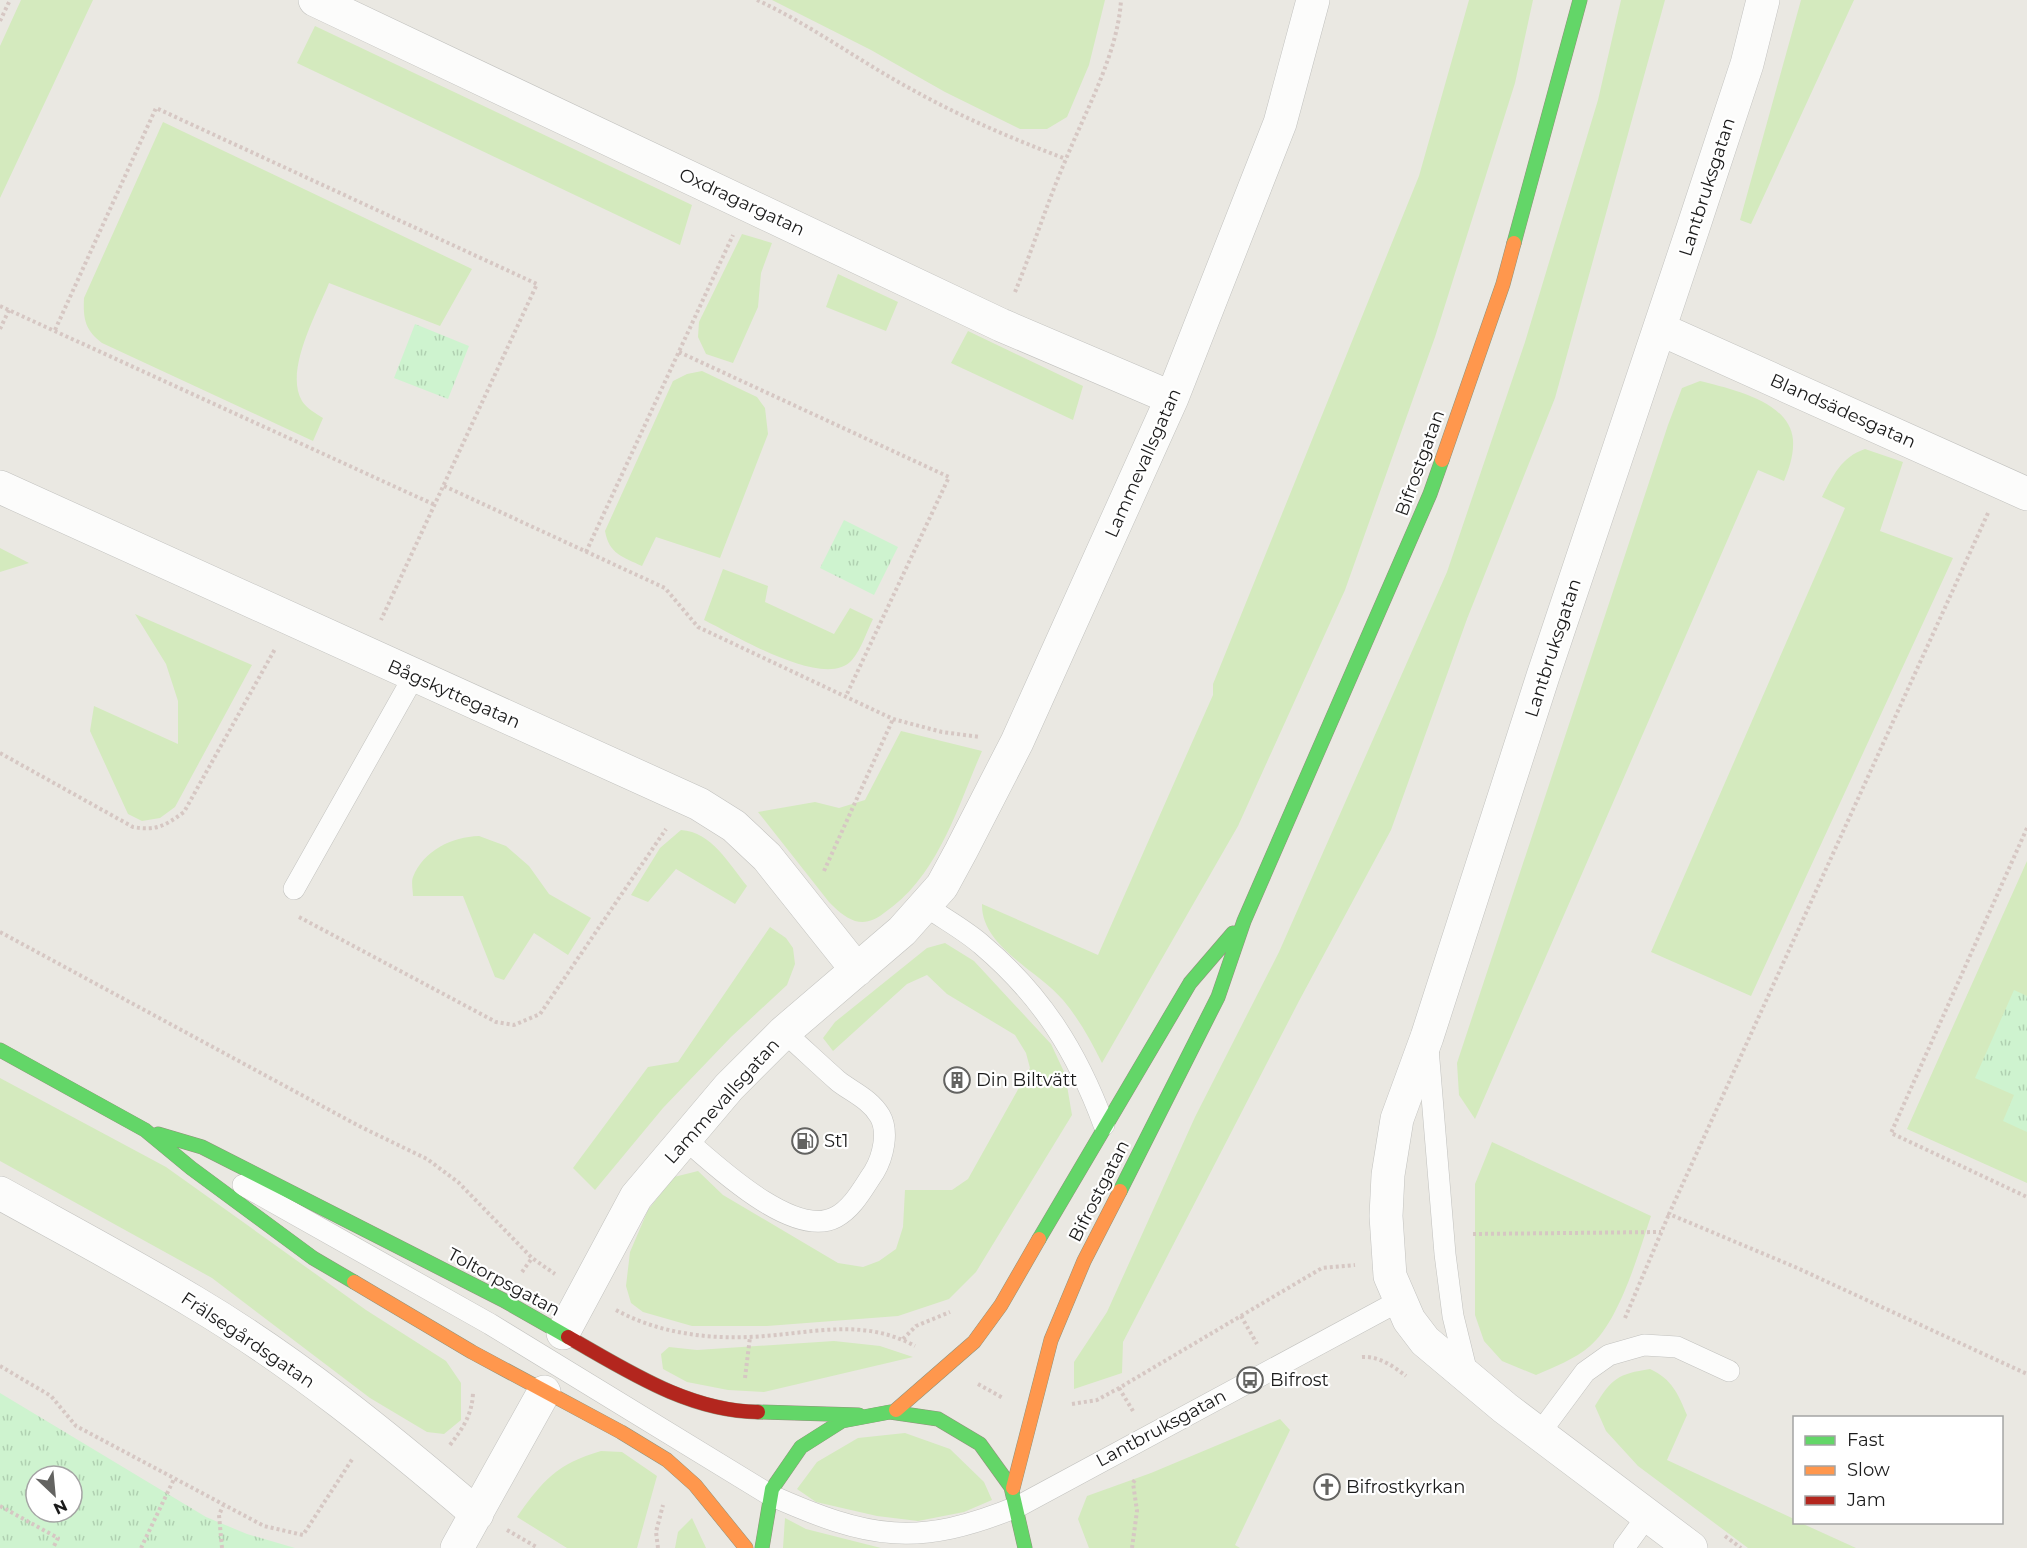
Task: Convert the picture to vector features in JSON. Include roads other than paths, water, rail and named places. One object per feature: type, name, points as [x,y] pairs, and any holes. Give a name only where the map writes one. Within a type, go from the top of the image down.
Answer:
[{"type":"main road","name":"Bifrostgatan","points":[[1016,1497],[1051,1340],[1084,1261],[1218,997],[1244,921],[1430,494],[1503,284],[1580,0]]},
{"type":"main road","name":"Bifrostgatan","points":[[896,1410],[974,1342],[1001,1305],[1104,1125],[1190,983],[1244,921]]},
{"type":"main road","name":"Toltorpsgatan","points":[[0,1050],[145,1130],[191,1168],[313,1258],[544,1392],[621,1432],[667,1460],[695,1485],[746,1548]]},
{"type":"main road","name":"Toltorpsgatan","points":[[145,1130],[202,1147],[503,1300],[640,1378],[704,1406],[740,1412],[859,1415]]},
{"type":"main road","points":[[762,1548],[763,1523],[770,1495],[790,1459],[805,1444],[839,1422],[859,1415],[896,1410],[932,1416],[965,1432],[993,1457],[1016,1497],[1025,1548]]},
{"type":"street","name":"Oxdragargatan","points":[[315,0],[1001,325],[1172,398]]},
{"type":"street","name":"Lammevallsgatan","points":[[563,1333],[636,1197],[729,1087],[784,1032],[902,931],[942,886],[1017,742],[1172,398],[1280,123],[1313,0]]},
{"type":"street","name":"Lantbruksgatan","points":[[1691,1548],[1539,1434],[1425,1341],[1409,1320],[1387,1261],[1388,1175],[1397,1119],[1427,1037],[1539,687],[1660,329],[1746,64],[1763,0]]},
{"type":"street","name":"Blandsädesgatan","points":[[1660,329],[2015,488]]},
{"type":"street","name":"Bågskyttegatan","points":[[0,487],[686,798],[735,826],[767,857],[857,970]]},
{"type":"street","name":"Frälsegårdsgatan","points":[[0,1193],[195,1303],[299,1372],[477,1514]]},
{"type":"street","points":[[457,1548],[544,1392]]},
{"type":"lane","points":[[294,889],[414,676]]},
{"type":"lane","points":[[926,906],[981,944],[1019,980],[1054,1022],[1087,1080],[1104,1125]]},
{"type":"lane","points":[[685,1139],[729,1177],[794,1218],[815,1222],[835,1218],[855,1201],[879,1163],[885,1138],[881,1117],[866,1100],[840,1082],[784,1032]]},
{"type":"lane","points":[[1427,1037],[1445,1254],[1453,1316],[1468,1378]]},
{"type":"lane","name":"Lantbruksgatan","points":[[145,1130],[490,1324],[770,1495],[849,1526],[881,1534],[914,1536],[952,1531],[983,1522],[1016,1497],[1400,1301]]},
{"type":"lane","points":[[1539,1434],[1585,1372],[1609,1355],[1644,1345],[1677,1347],[1729,1371]]},
{"type":"lane","points":[[1624,1548],[1647,1516]]},
{"type":"place","name":"Din Biltvätt","points":[[957,1080]]},
{"type":"place","name":"St1","points":[[805,1141]]},
{"type":"place","name":"Bifrost","points":[[1250,1380]]},
{"type":"place","name":"Bifrostkyrkan","points":[[1327,1487]]}]
